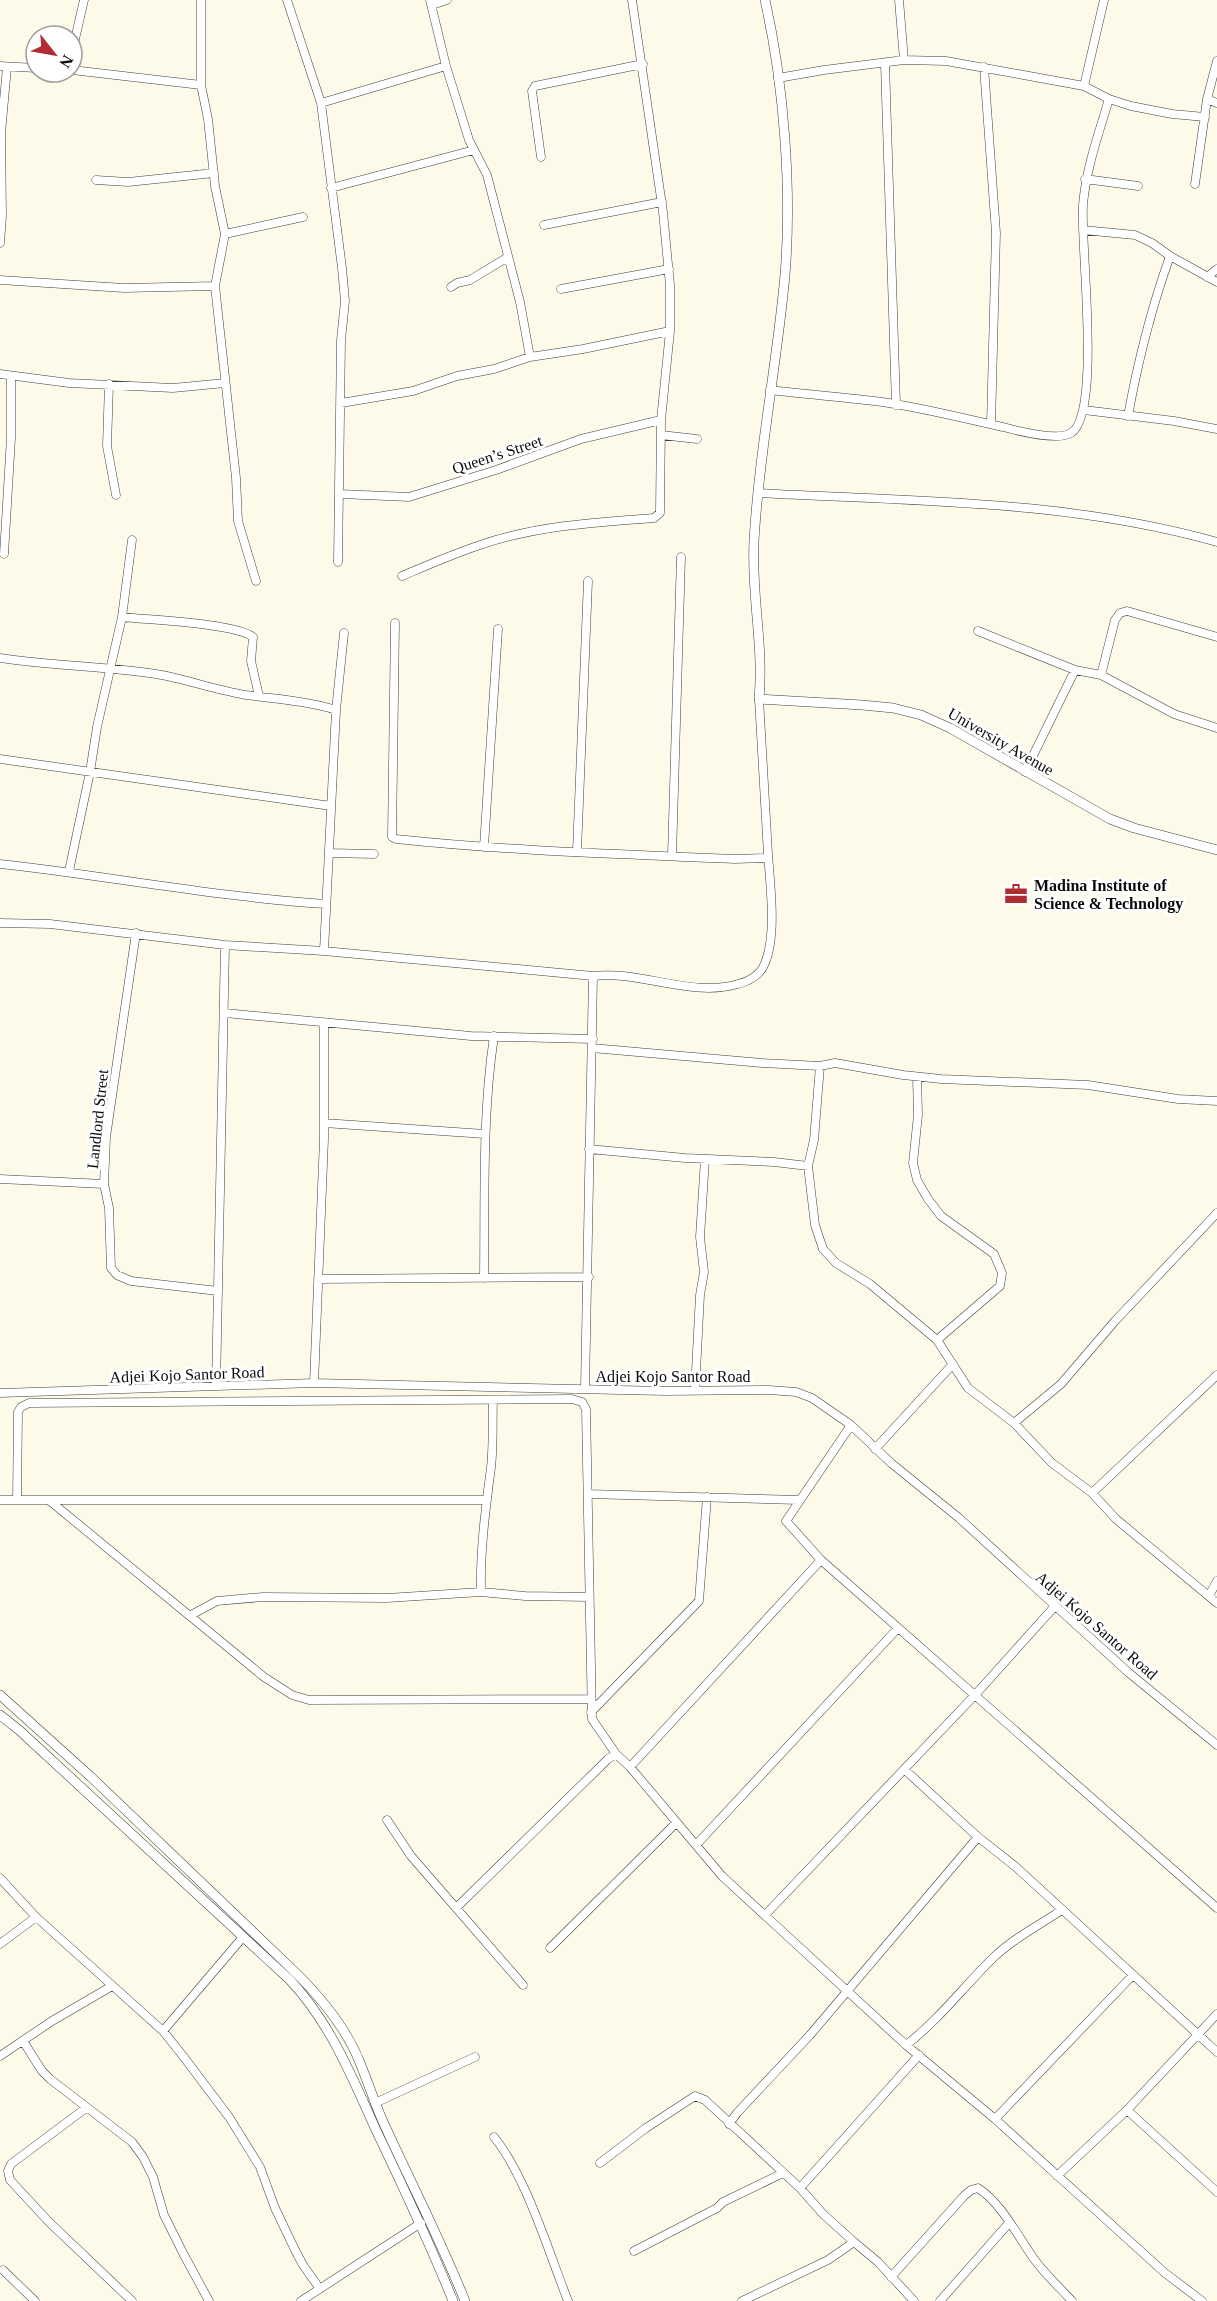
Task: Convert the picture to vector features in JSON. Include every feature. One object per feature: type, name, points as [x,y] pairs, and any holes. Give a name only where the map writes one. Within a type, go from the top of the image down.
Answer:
[{"type":"street","points":[[78,24],[84,0]]},
{"type":"street","points":[[201,0],[201,85],[225,234],[215,286],[236,478],[238,521],[256,581]]},
{"type":"street","points":[[287,0],[321,103],[331,188],[338,222],[345,301],[340,340],[338,562]]},
{"type":"street","points":[[447,0],[431,2],[446,66],[474,150],[487,175],[522,310],[530,357]]},
{"type":"street","points":[[402,576],[481,544],[516,535],[593,522],[654,518],[661,510],[661,420],[670,331],[669,269],[662,202],[632,0]]},
{"type":"street","points":[[0,923],[50,924],[225,945],[324,951],[593,976],[627,976],[688,986],[711,987],[739,984],[756,976],[765,963],[772,902],[759,699],[761,670],[753,586],[754,540],[785,274],[788,202],[778,78],[765,0]]},
{"type":"street","points":[[899,0],[903,60]]},
{"type":"street","points":[[1084,86],[1104,0]]},
{"type":"street","points":[[778,78],[903,60],[946,61],[1084,86],[1109,99],[1131,106],[1205,117]]},
{"type":"street","points":[[1195,184],[1208,99],[1217,61]]},
{"type":"street","points":[[541,157],[532,90],[535,86],[643,64]]},
{"type":"street","points":[[885,64],[896,405]]},
{"type":"street","points":[[321,103],[446,66]]},
{"type":"street","points":[[0,243],[3,67],[24,68]]},
{"type":"street","points":[[984,67],[996,233],[991,424]]},
{"type":"street","points":[[84,71],[201,85]]},
{"type":"street","points":[[770,390],[896,405],[1030,433],[1061,435],[1071,433],[1079,423],[1084,410],[1088,334],[1083,230],[1085,179],[1109,99]]},
{"type":"street","points":[[1208,99],[1217,103]]},
{"type":"street","points":[[331,188],[474,150]]},
{"type":"street","points":[[96,180],[128,182],[214,173]]},
{"type":"street","points":[[1085,179],[1138,186]]},
{"type":"street","points":[[544,225],[662,202]]},
{"type":"street","points":[[225,234],[303,217]]},
{"type":"street","points":[[1083,230],[1135,235],[1217,282]]},
{"type":"street","points":[[1128,416],[1140,352],[1153,301],[1170,256]]},
{"type":"street","points":[[451,287],[470,280],[508,257]]},
{"type":"street","points":[[561,289],[669,269]]},
{"type":"street","points":[[1207,277],[1217,269]]},
{"type":"street","points":[[0,280],[124,288],[215,286]]},
{"type":"street","points":[[341,403],[413,391],[457,376],[494,369],[530,357],[583,349],[670,331]]},
{"type":"street","points":[[0,374],[173,388],[225,383]]},
{"type":"street","points":[[4,554],[11,438],[11,376]]},
{"type":"street","points":[[109,384],[107,446],[116,495]]},
{"type":"street","points":[[1084,410],[1174,421],[1217,429]]},
{"type":"street","name":"Queen’s Street","points":[[340,494],[409,497],[581,440],[661,420]]},
{"type":"street","points":[[661,435],[697,440]]},
{"type":"street","points":[[759,493],[948,502],[1050,511],[1112,518],[1183,532],[1217,542]]},
{"type":"street","points":[[69,871],[97,727],[122,617],[132,540]]},
{"type":"street","points":[[672,855],[681,556]]},
{"type":"street","points":[[577,851],[588,581]]},
{"type":"street","points":[[1101,675],[1115,620],[1120,613],[1127,611],[1217,637]]},
{"type":"street","points":[[122,617],[227,628],[248,633],[253,637],[251,662],[259,696]]},
{"type":"street","points":[[395,623],[392,837],[484,847],[735,859],[768,858]]},
{"type":"street","points":[[484,847],[498,629]]},
{"type":"street","points":[[978,631],[1075,670],[1101,675],[1174,714],[1217,728]]},
{"type":"street","points":[[324,951],[336,710],[344,633]]},
{"type":"street","points":[[0,658],[189,680],[214,688],[318,704],[336,710]]},
{"type":"street","points":[[1025,772],[1075,670]]},
{"type":"street","name":"University Avenue","points":[[759,699],[820,701],[906,711],[950,728],[1094,811],[1118,822],[1217,850]]},
{"type":"street","points":[[0,759],[331,806]]},
{"type":"street","points":[[329,853],[374,854]]},
{"type":"street","points":[[0,864],[69,871],[227,895],[326,904]]},
{"type":"street","name":"Landlord Street","points":[[136,933],[106,1137],[104,1184],[110,1208],[111,1268],[117,1275],[131,1281],[218,1291]]},
{"type":"street","points":[[216,1386],[225,945]]},
{"type":"street","points":[[585,1388],[589,1277],[593,976]]},
{"type":"street","points":[[225,1013],[471,1036],[593,1039]]},
{"type":"street","points":[[315,1383],[324,1123],[324,1023]]},
{"type":"street","points":[[484,1278],[485,1134],[489,1069],[494,1036]]},
{"type":"street","points":[[592,1048],[762,1063],[820,1066],[835,1063],[917,1077],[998,1083],[1088,1085],[1178,1099],[1217,1101]]},
{"type":"street","points":[[820,1066],[814,1140],[808,1166],[814,1225],[823,1249],[836,1263],[870,1284],[937,1340],[968,1388],[1014,1423],[1052,1463],[1092,1493],[1116,1519],[1217,1603]]},
{"type":"street","points":[[917,1077],[918,1115],[913,1163],[917,1180],[941,1216],[994,1254],[1002,1273],[1000,1286],[937,1340]]},
{"type":"street","points":[[324,1123],[485,1134]]},
{"type":"street","points":[[589,1149],[808,1166]]},
{"type":"street","points":[[695,1390],[700,1295],[705,1272],[700,1237],[705,1159]]},
{"type":"street","points":[[0,1179],[104,1184]]},
{"type":"street","points":[[1014,1423],[1061,1384],[1115,1321],[1217,1213]]},
{"type":"street","points":[[318,1279],[589,1277]]},
{"type":"street","points":[[875,1449],[953,1364]]},
{"type":"street","points":[[1092,1493],[1217,1375]]},
{"type":"street","name":"Adjei Kojo Santor Road","points":[[0,1393],[315,1383],[796,1392],[812,1398],[851,1425],[875,1449],[959,1518],[1129,1672],[1217,1745]]},
{"type":"street","points":[[17,1500],[18,1412],[21,1407],[29,1403],[572,1399],[582,1402],[586,1409],[591,1712],[592,1719],[616,1754],[630,1767],[722,1876],[906,2045],[995,2119],[1165,2273],[1202,2301]]},
{"type":"street","points":[[481,1592],[480,1568],[486,1500],[491,1474],[493,1400]]},
{"type":"street","points":[[851,1425],[786,1521],[821,1560],[1217,1908]]},
{"type":"street","points":[[588,1494],[799,1500]]},
{"type":"street","points":[[591,1712],[699,1601],[707,1497]]},
{"type":"street","points":[[0,1500],[486,1500]]},
{"type":"street","points":[[50,1501],[264,1677],[292,1695],[309,1700],[591,1699]]},
{"type":"street","points":[[630,1767],[821,1560]]},
{"type":"street","points":[[1209,1596],[1217,1581]]},
{"type":"street","points":[[191,1615],[217,1601],[263,1597],[387,1598],[481,1592],[525,1596],[589,1597]]},
{"type":"street","points":[[765,1915],[905,1770],[1055,1606]]},
{"type":"street","points":[[696,1845],[898,1628]]},
{"type":"street","points":[[0,1695],[91,1777],[304,1981],[324,2003],[350,2041],[360,2062],[375,2103],[465,2301]]},
{"type":"street","points":[[0,1714],[297,1987],[329,2031],[350,2069],[421,2223],[453,2301]]},
{"type":"street","points":[[456,1908],[608,1759],[616,1754]]},
{"type":"street","points":[[905,1770],[978,1837],[1016,1867],[1217,2052]]},
{"type":"street","points":[[387,1820],[411,1856],[524,1985]]},
{"type":"street","points":[[550,1948],[676,1823]]},
{"type":"street","points":[[729,2124],[737,2112],[810,2035],[978,1837]]},
{"type":"street","points":[[0,1878],[36,1917],[163,2031],[229,2117],[260,2167],[275,2208],[296,2252],[320,2289]]},
{"type":"street","points":[[906,2045],[926,2029],[995,1956],[1022,1935],[1062,1910]]},
{"type":"street","points":[[0,1944],[36,1917]]},
{"type":"street","points":[[163,2031],[243,1937]]},
{"type":"street","points":[[995,2119],[1133,1975]]},
{"type":"street","points":[[0,2056],[52,2021],[112,1986]]},
{"type":"street","points":[[1057,2176],[1127,2110],[1217,2014]]},
{"type":"street","points":[[22,2041],[42,2071],[132,2142],[143,2157],[153,2177],[164,2215],[209,2301]]},
{"type":"street","points":[[800,2188],[919,2055]]},
{"type":"street","points":[[375,2103],[475,2057]]},
{"type":"street","points":[[600,2163],[646,2128],[695,2096],[705,2100],[800,2188],[854,2242],[878,2262],[914,2301]]},
{"type":"street","points":[[86,2108],[11,2164],[8,2171],[10,2180],[49,2222],[132,2301]]},
{"type":"street","points":[[1127,2110],[1217,2192]]},
{"type":"street","points":[[494,2137],[506,2151],[524,2190],[568,2301]]},
{"type":"street","points":[[634,2251],[717,2208],[723,2202],[783,2173]]},
{"type":"street","points":[[891,2277],[971,2190],[978,2188],[985,2193],[1035,2261],[1067,2299]]},
{"type":"street","points":[[301,2301],[421,2223]]},
{"type":"street","points":[[940,2301],[1009,2223]]},
{"type":"street","points":[[742,2301],[828,2260],[854,2242]]},
{"type":"street","points":[[3,2270],[35,2301]]},
{"type":"place","name":"Madina Institute of Science & Technology","points":[[1016,894]]}]
